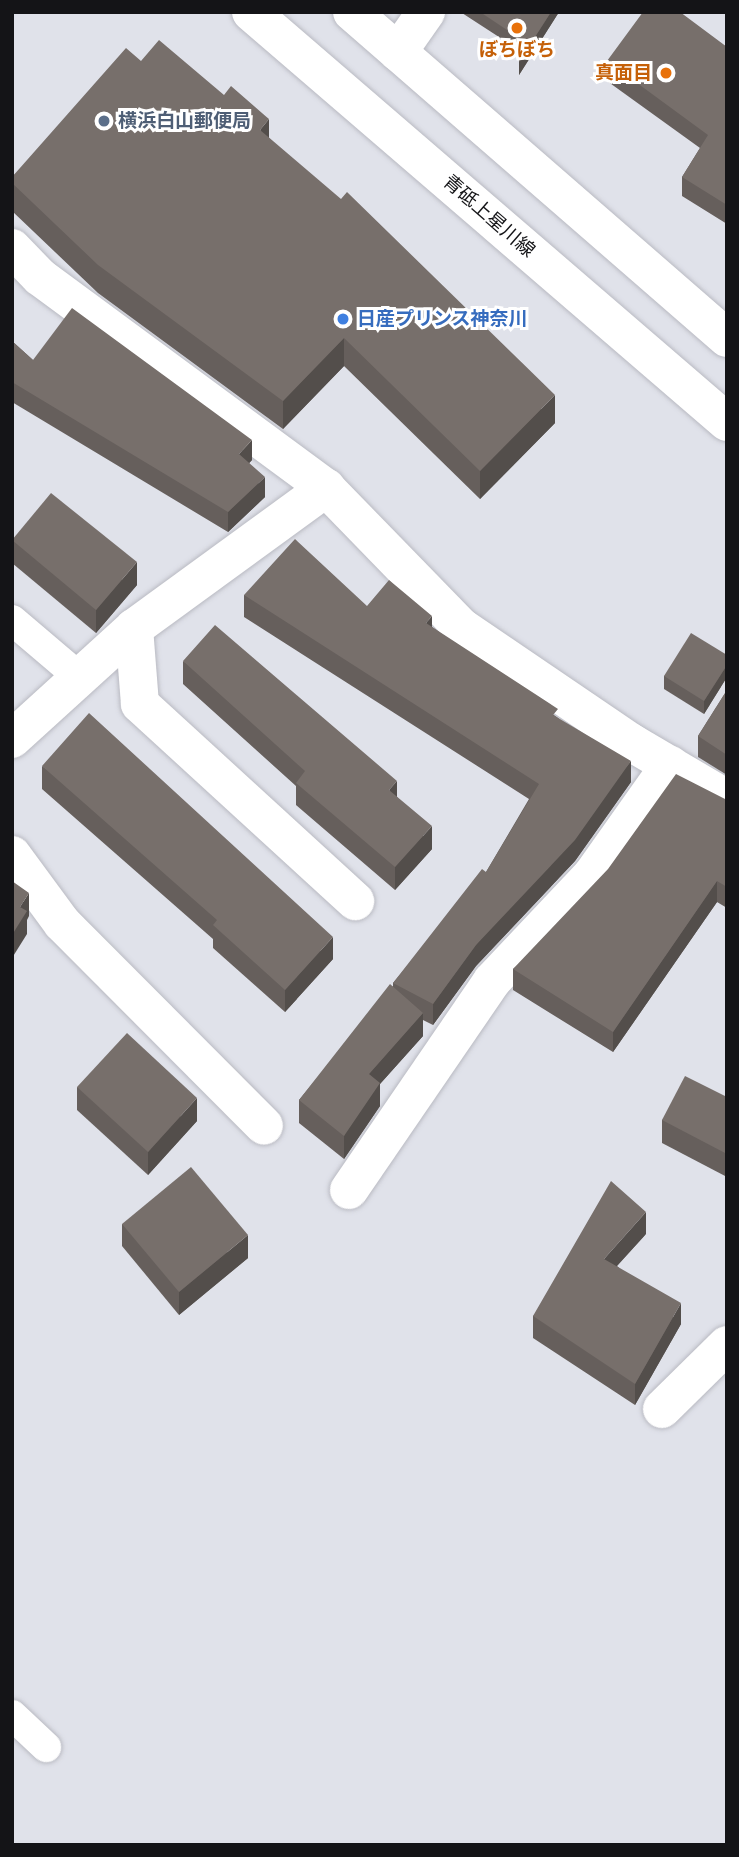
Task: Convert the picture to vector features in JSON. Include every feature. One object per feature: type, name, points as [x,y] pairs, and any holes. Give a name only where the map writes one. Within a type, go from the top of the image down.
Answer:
[{"type":"street","name":"青砥上星川線","points":[[251,12],[727,422]]},
{"type":"street","points":[[352,12],[727,338]]},
{"type":"street","points":[[398,52],[426,12]]},
{"type":"street","points":[[12,248],[40,277],[326,488],[461,627],[670,765],[727,799]]},
{"type":"street","points":[[12,739],[134,628],[326,488]]},
{"type":"street","points":[[134,628],[141,704],[355,901]]},
{"type":"street","points":[[349,1190],[492,981],[592,875],[670,765]]},
{"type":"street","points":[[12,855],[62,923],[264,1126]]},
{"type":"street","points":[[662,1409],[727,1345]]},
{"type":"lane","points":[[12,620],[79,677]]},
{"type":"lane","points":[[12,1715],[46,1747]]},
{"type":"building","points":[[480,12],[551,12],[519,62],[519,38]]},
{"type":"building","points":[[643,12],[680,12],[727,47],[727,205],[682,177],[708,135],[607,61]]},
{"type":"building","points":[[159,40],[224,95],[231,86],[269,119],[260,130],[341,199],[347,192],[555,395],[480,471],[344,338],[283,401],[98,265],[12,183],[12,177],[126,48],[141,61]]},
{"type":"building","points":[[72,308],[252,440],[239,454],[265,477],[228,512],[12,382],[12,341],[33,360]]},
{"type":"building","points":[[51,493],[137,562],[96,610],[12,540]]},
{"type":"building","points":[[295,539],[367,606],[389,580],[432,616],[426,623],[558,709],[553,715],[631,761],[575,840],[476,945],[433,1004],[393,983],[482,869],[486,872],[539,784],[244,595]]},
{"type":"building","points":[[215,625],[397,781],[389,790],[432,826],[395,867],[296,783],[305,771],[183,661]]},
{"type":"building","points":[[691,633],[727,655],[727,665],[704,701],[664,676]]},
{"type":"building","points":[[727,690],[727,755],[698,736]]},
{"type":"building","points":[[89,713],[333,937],[285,990],[213,925],[217,920],[42,766]]},
{"type":"building","points":[[676,774],[727,800],[727,887],[717,881],[613,1032],[513,969],[608,869]]},
{"type":"building","points":[[12,881],[29,893],[20,907],[27,911],[12,935]]},
{"type":"building","points":[[390,984],[423,1013],[369,1074],[380,1083],[344,1136],[299,1100]]},
{"type":"building","points":[[127,1033],[197,1098],[148,1152],[77,1087]]},
{"type":"building","points":[[685,1076],[727,1097],[727,1154],[662,1120]]},
{"type":"building","points":[[191,1167],[248,1235],[179,1292],[122,1224]]},
{"type":"building","points":[[611,1181],[646,1212],[604,1259],[681,1303],[635,1384],[533,1316]]},
{"type":"place","name":"ぼちぼち","points":[[517,28]]},
{"type":"place","name":"真面目","points":[[666,73]]},
{"type":"place","name":"横浜白山郵便局","points":[[104,121]]},
{"type":"place","name":"日産プリンス神奈川","points":[[343,319]]}]
